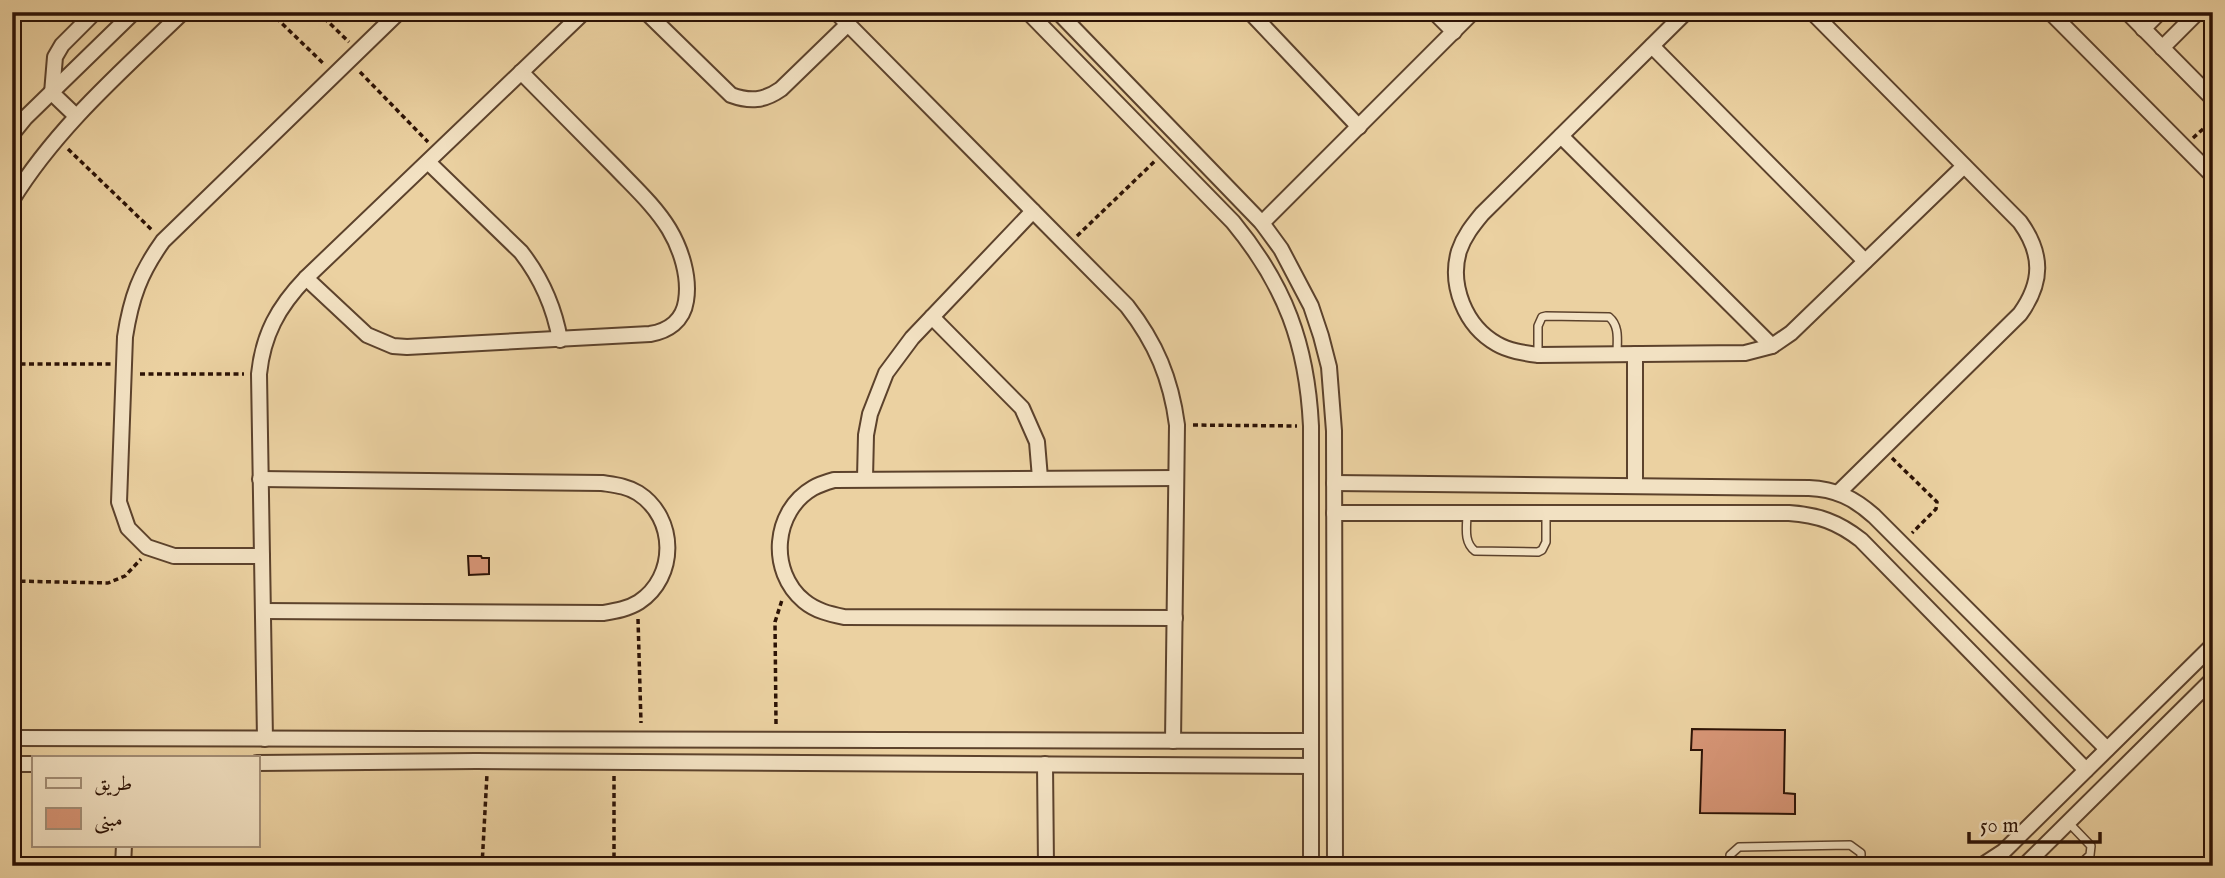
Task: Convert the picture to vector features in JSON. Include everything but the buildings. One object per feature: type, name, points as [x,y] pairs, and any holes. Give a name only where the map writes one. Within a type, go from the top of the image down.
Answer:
[{"type":"street","points":[[52,93],[55,57],[62,45],[94,12]]},
{"type":"street","points":[[12,134],[134,12]]},
{"type":"street","points":[[12,200],[56,137],[183,12]]},
{"type":"street","points":[[262,556],[174,556],[147,547],[128,528],[119,502],[129,311],[136,286],[163,241],[399,12]]},
{"type":"street","points":[[265,739],[259,374],[265,339],[272,322],[306,278],[584,12]]},
{"type":"street","points":[[646,12],[731,95],[757,101],[770,97],[781,89],[848,24]]},
{"type":"street","points":[[836,12],[1127,306],[1143,327],[1167,374],[1177,425],[1173,741]]},
{"type":"street","points":[[1028,12],[1233,222],[1270,273],[1296,331],[1308,383],[1311,426],[1311,866]]},
{"type":"street","points":[[1058,12],[1262,223],[1298,277],[1321,336],[1333,399],[1335,866]]},
{"type":"street","points":[[1250,12],[1359,127]]},
{"type":"street","points":[[1434,12],[1454,32]]},
{"type":"street","points":[[1262,223],[1473,12]]},
{"type":"street","points":[[1686,12],[1468,231],[1459,251],[1456,272],[1458,293],[1466,313],[1480,331],[1497,344],[1517,352],[1538,355],[1745,353],[1772,346],[1791,334],[1964,166]]},
{"type":"street","points":[[1812,12],[2020,222],[2030,236],[2038,268],[2030,301],[2020,314],[1839,493]]},
{"type":"street","points":[[2050,12],[2213,176]]},
{"type":"street","points":[[2127,12],[2213,99]]},
{"type":"street","points":[[2143,29],[2160,12]]},
{"type":"street","points":[[2162,48],[2198,12]]},
{"type":"street","points":[[1652,46],[1866,261]]},
{"type":"street","points":[[306,278],[367,335],[393,345],[407,347],[662,332],[680,317],[686,306],[686,277],[677,245],[660,216],[521,72]]},
{"type":"street","points":[[52,93],[76,116]]},
{"type":"street","points":[[1561,136],[1772,346]]},
{"type":"street","points":[[433,157],[533,267],[550,302],[560,340]]},
{"type":"street","points":[[865,478],[866,435],[877,393],[898,354],[1033,211]]},
{"type":"street","points":[[932,317],[1022,408],[1037,442],[1040,478]]},
{"type":"street","points":[[1635,354],[1635,486]]},
{"type":"street","points":[[1175,618],[844,617],[823,612],[804,601],[789,584],[781,564],[779,542],[785,520],[796,502],[813,488],[834,480],[1176,478]]},
{"type":"street","points":[[261,479],[621,485],[638,493],[652,505],[663,520],[668,538],[668,557],[663,575],[652,591],[638,603],[621,610],[603,613],[263,611]]},
{"type":"street","points":[[1334,483],[1809,488],[1839,493],[1863,506],[2108,749]]},
{"type":"street","points":[[1334,513],[1789,513],[1809,514],[1837,523],[1861,540],[2086,770]]},
{"type":"street","points":[[1981,866],[2004,851],[2213,645]]},
{"type":"street","points":[[2024,866],[2213,679]]},
{"type":"street","points":[[12,738],[1311,741]]},
{"type":"street","points":[[476,739],[482,761]]},
{"type":"street","points":[[811,740],[811,763]]},
{"type":"street","points":[[259,763],[482,761],[1311,766]]},
{"type":"street","points":[[12,764],[32,764]]},
{"type":"street","points":[[1045,764],[1046,866]]},
{"type":"street","points":[[123,866],[124,846]]},
{"type":"lane","points":[[1538,355],[1538,326],[1542,317],[1546,316],[1613,319],[1617,328],[1617,354]]},
{"type":"lane","points":[[1467,513],[1467,539],[1475,551],[1538,552],[1546,542],[1546,513]]},
{"type":"lane","points":[[2068,822],[2091,846],[2090,855],[2078,866]]},
{"type":"lane","points":[[1730,866],[1730,855],[1739,847],[1850,845],[1861,853],[1861,866]]},
{"type":"path","points":[[270,12],[335,74]]},
{"type":"path","points":[[318,12],[433,157]]},
{"type":"path","points":[[2184,146],[2213,120]]},
{"type":"path","points":[[56,137],[163,241]]},
{"type":"path","points":[[1067,246],[1164,152]]},
{"type":"path","points":[[12,364],[259,374]]},
{"type":"path","points":[[1177,425],[1311,426]]},
{"type":"path","points":[[1883,449],[1937,502],[1936,509],[1902,544]]},
{"type":"path","points":[[12,581],[108,583],[125,576],[138,563],[147,547]]},
{"type":"path","points":[[776,740],[775,622],[789,584]]},
{"type":"path","points":[[638,603],[642,740]]},
{"type":"path","points":[[482,761],[482,866]]},
{"type":"path","points":[[614,762],[614,866]]}]
